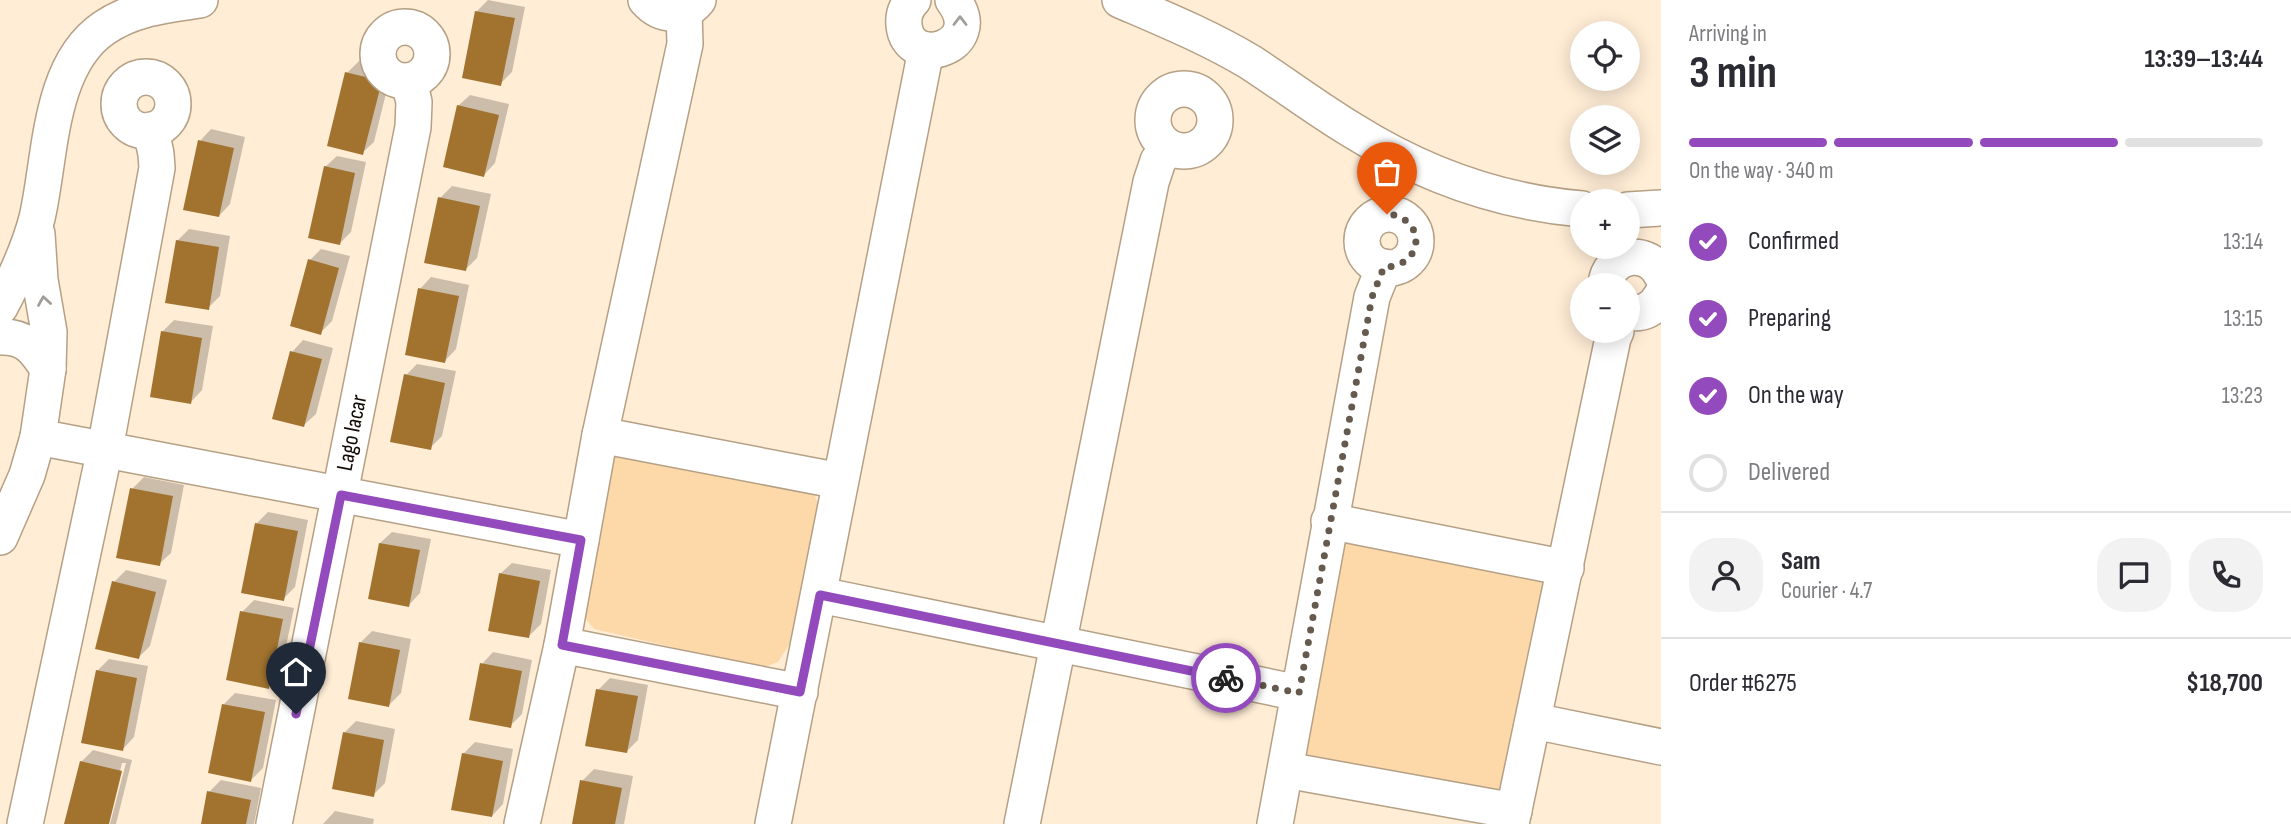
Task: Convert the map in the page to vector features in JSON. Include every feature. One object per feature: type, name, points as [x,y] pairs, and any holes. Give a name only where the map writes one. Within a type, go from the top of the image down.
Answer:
[{"type":"street","points":[[0,307],[15,278],[36,220],[59,100],[68,70],[85,45],[103,28],[127,15],[154,6],[200,0]]},
{"type":"street","points":[[646,0],[654,9],[663,13],[674,14],[691,6]]},
{"type":"street","points":[[913,0],[905,11],[904,31],[917,47],[926,50],[945,48],[959,36],[962,17],[953,0]]},
{"type":"street","points":[[1120,0],[1211,40],[1250,62],[1353,131],[1421,168],[1495,194],[1546,206],[1570,208]]},
{"type":"street","points":[[522,824],[562,645],[600,435],[691,6]]},
{"type":"street","points":[[774,824],[926,50]]},
{"type":"street","name":"Lago lacar","points":[[274,824],[413,127],[414,102],[409,81]]},
{"type":"street","points":[[25,824],[105,449],[157,168],[151,130]]},
{"type":"street","points":[[1022,824],[1152,182],[1157,161],[1168,147]]},
{"type":"street","points":[[1276,824],[1329,521],[1372,297],[1384,267],[1402,264],[1414,251],[1415,232],[1411,224],[1400,216],[1421,168]]},
{"type":"street","points":[[1640,209],[1661,208]]},
{"type":"street","points":[[0,537],[13,482],[38,437],[48,369],[49,332],[40,281],[36,220]]},
{"type":"street","points":[[1609,273],[1625,258],[1644,258],[1652,262],[1661,274]]},
{"type":"street","points":[[1640,313],[1651,309],[1661,296]]},
{"type":"street","points":[[0,337],[19,340],[35,348],[48,369]]},
{"type":"street","points":[[1286,770],[1513,818],[1612,343]]},
{"type":"street","points":[[600,435],[840,481]]},
{"type":"street","points":[[38,437],[581,540]]},
{"type":"street","points":[[1329,521],[1566,568]]},
{"type":"street","points":[[820,595],[1299,693]]},
{"type":"street","points":[[562,645],[800,692]]},
{"type":"street","points":[[1534,721],[1661,747]]},
{"type":"shaded area","points":[[622,450],[814,493],[820,510],[789,645],[778,662],[762,668],[594,629],[584,617],[612,458]]},
{"type":"shaded area","points":[[1329,521],[1566,568],[1514,811],[1286,770]]},
{"type":"building","points":[[475,11],[515,18],[501,86],[462,78]]},
{"type":"building","points":[[345,72],[382,81],[363,155],[327,146]]},
{"type":"building","points":[[457,105],[499,115],[484,177],[443,167]]},
{"type":"building","points":[[198,140],[234,148],[219,217],[183,210]]},
{"type":"building","points":[[324,166],[355,173],[340,245],[308,238]]},
{"type":"building","points":[[438,197],[480,206],[466,271],[424,263]]},
{"type":"building","points":[[176,240],[219,247],[209,310],[165,303]]},
{"type":"building","points":[[308,259],[339,268],[321,335],[290,326]]},
{"type":"building","points":[[418,288],[459,296],[445,363],[405,355]]},
{"type":"building","points":[[161,331],[202,338],[191,404],[150,397]]},
{"type":"building","points":[[290,351],[322,359],[304,427],[272,419]]},
{"type":"building","points":[[404,374],[445,383],[431,450],[390,442]]},
{"type":"building","points":[[130,488],[173,496],[160,566],[116,558]]},
{"type":"building","points":[[255,523],[298,531],[284,601],[241,593]]},
{"type":"building","points":[[379,543],[420,550],[409,607],[368,599]]},
{"type":"building","points":[[499,573],[540,581],[529,638],[488,631]]},
{"type":"building","points":[[112,581],[156,592],[139,659],[95,649]]},
{"type":"building","points":[[240,611],[283,619],[269,689],[226,680]]},
{"type":"building","points":[[359,642],[400,650],[389,707],[348,699]]},
{"type":"building","points":[[480,663],[522,671],[511,728],[469,720]]},
{"type":"building","points":[[96,670],[137,678],[123,751],[81,743]]},
{"type":"building","points":[[596,689],[638,696],[627,753],[585,746]]},
{"type":"building","points":[[222,704],[265,712],[251,782],[208,773]]},
{"type":"building","points":[[343,732],[384,740],[374,797],[332,789]]},
{"type":"building","points":[[462,753],[503,761],[492,817],[451,810]]},
{"type":"building","points":[[80,761],[122,771],[109,824],[64,824]]},
{"type":"building","points":[[580,780],[622,788],[615,824],[572,824]]},
{"type":"building","points":[[207,791],[251,800],[246,824],[201,824]]},
{"type":"way so far","points":[[1226,678],[1299,693],[1372,297],[1384,267],[1394,267],[1409,259],[1416,242],[1411,224],[1396,214],[1387,214]]},
{"type":"route","points":[[296,714],[341,495],[581,540],[562,645],[800,692],[820,595],[1226,678]]}]
